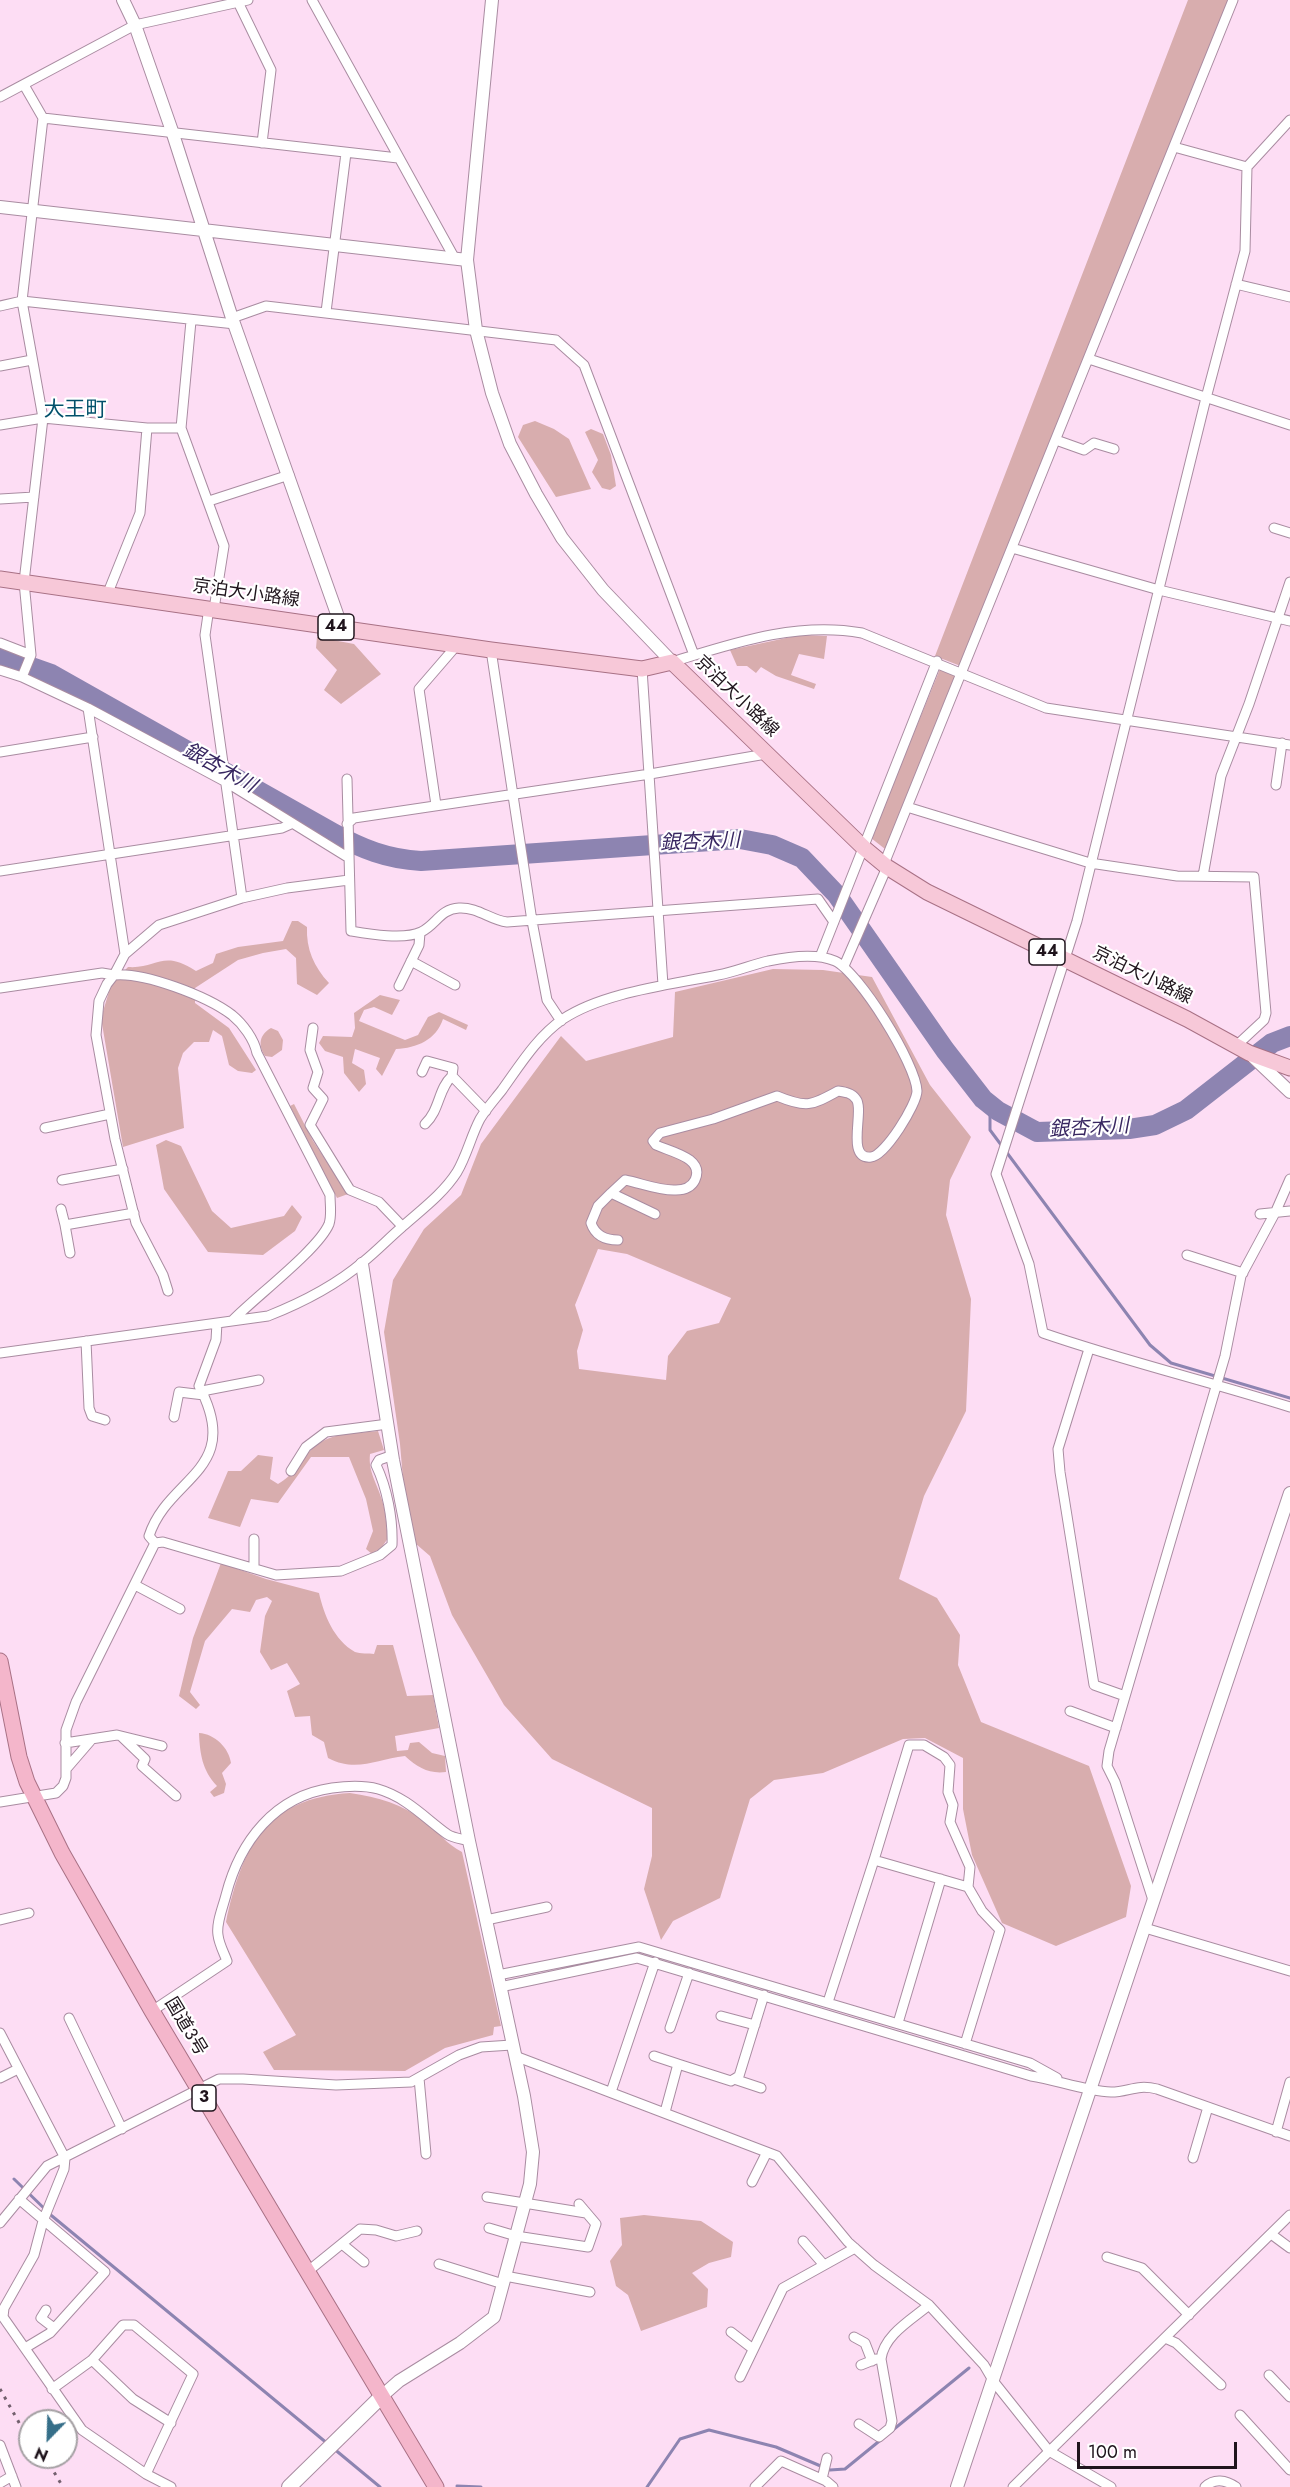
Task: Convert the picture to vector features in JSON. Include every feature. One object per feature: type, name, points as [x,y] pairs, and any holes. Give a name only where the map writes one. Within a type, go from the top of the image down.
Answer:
[{"type":"highway","name":"国道3号","points":[[0,1661],[19,1757],[33,1797],[62,1853],[152,2011],[436,2487]]},
{"type":"main road","name":"京泊大小路線","points":[[0,579],[491,650],[642,669],[672,662],[864,848],[886,866],[927,892],[1187,1019],[1266,1062],[1290,1068]]},
{"type":"main road","points":[[289,2487],[383,2395]]},
{"type":"street","points":[[123,0],[135,25],[172,131],[233,321],[342,628]]},
{"type":"street","points":[[312,0],[398,158],[461,259]]},
{"type":"street","points":[[492,0],[461,259],[492,393],[510,444],[548,516],[603,590],[672,662],[777,632],[837,628],[862,633],[1046,708],[1286,744],[1276,785]]},
{"type":"street","points":[[844,966],[1233,0]]},
{"type":"street","points":[[0,98],[135,25],[241,1],[271,70],[262,142]]},
{"type":"street","points":[[23,675],[31,656],[24,582],[43,418],[22,301],[43,118],[24,85]]},
{"type":"street","points":[[43,118],[398,158]]},
{"type":"street","points":[[1290,120],[1247,167],[1245,251],[1206,398],[1077,921],[996,1174],[1029,1264],[1043,1333],[1089,1349],[1217,1384],[1290,1407]]},
{"type":"street","points":[[1174,147],[1247,167]]},
{"type":"street","points":[[326,312],[346,153]]},
{"type":"street","points":[[0,207],[461,259]]},
{"type":"street","points":[[1236,284],[1290,297]]},
{"type":"street","points":[[0,306],[22,301],[191,321],[233,321],[266,306],[556,340],[584,366],[694,655]]},
{"type":"street","points":[[191,321],[181,428],[224,546],[205,635],[242,898]]},
{"type":"street","points":[[0,366],[32,360]]},
{"type":"street","points":[[1089,360],[1290,425]]},
{"type":"street","points":[[0,425],[43,418],[147,428],[181,428]]},
{"type":"street","points":[[107,595],[140,513],[147,428]]},
{"type":"street","points":[[1056,440],[1084,450],[1094,443],[1114,449]]},
{"type":"street","points":[[209,501],[289,475]]},
{"type":"street","points":[[0,499],[34,497]]},
{"type":"street","points":[[1274,528],[1290,533]]},
{"type":"street","points":[[1012,548],[1159,590],[1290,621]]},
{"type":"street","points":[[1203,876],[1221,776],[1290,582]]},
{"type":"street","points":[[0,643],[31,656]]},
{"type":"street","points":[[436,804],[419,689],[457,645]]},
{"type":"street","points":[[491,650],[532,921],[547,1000],[561,1021]]},
{"type":"street","points":[[820,957],[937,662]]},
{"type":"street","points":[[642,669],[663,985]]},
{"type":"street","points":[[0,670],[23,675],[226,779],[291,824],[348,855]]},
{"type":"street","points":[[88,708],[125,954]]},
{"type":"street","points":[[0,752],[93,736]]},
{"type":"street","points":[[347,828],[354,818],[650,774],[766,754]]},
{"type":"street","points":[[347,779],[351,931],[384,937],[420,933],[446,910],[459,908],[474,909],[497,921],[532,921],[818,900],[835,921]]},
{"type":"street","points":[[907,807],[1090,863],[1177,876],[1254,877],[1266,1013],[1243,1050]]},
{"type":"street","points":[[0,870],[282,828],[291,824]]},
{"type":"street","points":[[168,1291],[163,1275],[136,1223],[110,1114],[96,1035],[96,1017],[103,992],[125,954],[159,925],[242,898],[287,888],[349,880]]},
{"type":"street","points":[[399,986],[419,945],[420,933]]},
{"type":"street","points":[[0,1353],[268,1316],[299,1304],[362,1264],[434,1199],[457,1172],[486,1111],[536,1045],[561,1021],[595,1004],[663,985],[720,975],[769,961],[820,957],[831,959],[844,966],[864,987],[915,1079],[917,1095],[912,1107],[880,1154],[866,1157],[857,1146],[860,1105],[849,1093],[838,1091],[814,1105],[798,1105],[777,1096],[714,1119],[660,1133],[653,1141],[656,1145],[691,1160],[697,1167],[698,1174],[693,1184],[686,1190],[672,1191],[625,1180],[598,1206],[591,1223],[593,1231],[604,1238],[618,1240]]},
{"type":"street","points":[[411,961],[455,985]]},
{"type":"street","points":[[0,988],[102,974],[129,973],[151,978],[212,1003],[234,1017],[254,1041],[257,1053],[330,1196],[331,1214],[316,1244],[232,1321]]},
{"type":"street","points":[[313,1028],[310,1050],[318,1072],[313,1088],[323,1099],[310,1125],[350,1190],[379,1202],[402,1226]]},
{"type":"street","points":[[422,1072],[427,1061],[453,1068],[452,1076],[445,1082],[436,1113],[426,1124]]},
{"type":"street","points":[[1266,1062],[1290,1092]]},
{"type":"street","points":[[452,1076],[486,1111]]},
{"type":"street","points":[[45,1128],[110,1114]]},
{"type":"street","points":[[62,1180],[123,1169]]},
{"type":"street","points":[[1154,1902],[1115,1782],[1107,1766],[1125,1696],[1221,1371],[1243,1273],[1290,1179]]},
{"type":"street","points":[[611,1192],[655,1214]]},
{"type":"street","points":[[61,1209],[70,1253]]},
{"type":"street","points":[[1260,1214],[1290,1211]]},
{"type":"street","points":[[65,1225],[134,1213]]},
{"type":"street","points":[[1187,1255],[1243,1273]]},
{"type":"street","points":[[362,1264],[387,1424],[533,2152],[530,2184],[494,2317],[460,2343],[399,2381],[383,2395]]},
{"type":"street","points":[[155,1543],[149,1536],[154,1521],[205,1464],[211,1449],[212,1428],[199,1386],[216,1340],[217,1323]]},
{"type":"street","points":[[86,1341],[89,1408],[92,1416],[105,1420]]},
{"type":"street","points":[[1089,1349],[1058,1449],[1060,1472],[1094,1685],[1125,1696]]},
{"type":"street","points":[[174,1417],[179,1392],[203,1393],[259,1380]]},
{"type":"street","points":[[291,1471],[306,1447],[326,1432],[387,1424]]},
{"type":"street","points":[[155,1543],[163,1542],[276,1575],[341,1571],[386,1552],[392,1545],[393,1534],[384,1482],[376,1465],[379,1460],[393,1455]]},
{"type":"street","points":[[957,2487],[1290,1493]]},
{"type":"street","points":[[254,1539],[254,1568]]},
{"type":"street","points":[[0,1802],[60,1790],[66,1778],[67,1768],[66,1730],[76,1702],[155,1543]]},
{"type":"street","points":[[135,1585],[180,1609]]},
{"type":"street","points":[[1070,1711],[1116,1728]]},
{"type":"street","points":[[65,1743],[120,1736],[162,1746]]},
{"type":"street","points":[[120,1736],[145,1759],[142,1766],[176,1796]]},
{"type":"street","points":[[67,1768],[92,1739]]},
{"type":"street","points":[[828,2002],[909,1745],[924,1745],[944,1757],[950,1765],[948,1792],[953,1805],[950,1822],[970,1867],[968,1887],[982,1911],[1000,1930],[965,2044]]},
{"type":"street","points":[[152,2011],[228,1961],[218,1935],[231,1875],[247,1843],[260,1827],[274,1812],[298,1797],[322,1790],[350,1786],[377,1789],[400,1799],[429,1818],[449,1835],[469,1841]]},
{"type":"street","points":[[874,1860],[968,1887]]},
{"type":"street","points":[[898,2023],[941,1879]]},
{"type":"street","points":[[486,1920],[547,1907]]},
{"type":"street","points":[[0,1920],[29,1913]]},
{"type":"street","points":[[1145,1928],[1290,1971]]},
{"type":"street","points":[[499,1981],[639,1947],[1030,2063],[1065,2082]]},
{"type":"street","points":[[499,1981],[637,1958],[1031,2076],[1113,2092],[1143,2085],[1290,2136]]},
{"type":"street","points":[[611,2092],[655,1962]]},
{"type":"street","points":[[670,2028],[689,1973]]},
{"type":"street","points":[[654,2056],[731,2081],[740,2076],[764,1995]]},
{"type":"street","points":[[721,2016],[755,2025]]},
{"type":"street","points":[[69,2018],[122,2129]]},
{"type":"street","points":[[1,2037],[65,2158],[64,2169],[44,2219],[34,2255],[4,2308],[3,2317],[82,2430],[146,2474],[171,2487]]},
{"type":"street","points":[[0,2223],[47,2166],[219,2079],[336,2085],[411,2082],[459,2055],[481,2047],[514,2051],[611,2092],[777,2156],[855,2248],[874,2265],[929,2305],[984,2365],[994,2382],[1049,2451],[1111,2487]]},
{"type":"street","points":[[665,2112],[678,2064]]},
{"type":"street","points":[[0,2078],[18,2069]]},
{"type":"street","points":[[419,2078],[426,2154]]},
{"type":"street","points":[[734,2079],[761,2088]]},
{"type":"street","points":[[1276,2132],[1290,2082]]},
{"type":"street","points":[[1193,2158],[1208,2107]]},
{"type":"street","points":[[752,2182],[766,2152]]},
{"type":"street","points":[[24,2193],[44,2219],[105,2272],[54,2328],[26,2348]]},
{"type":"street","points":[[487,2197],[586,2213]]},
{"type":"street","points":[[489,2228],[516,2236],[588,2247],[596,2224],[579,2204]]},
{"type":"street","points":[[1013,2487],[1290,2215]]},
{"type":"street","points":[[306,2272],[360,2229],[376,2230],[396,2236],[417,2230]]},
{"type":"street","points":[[1271,2234],[1290,2248]]},
{"type":"street","points":[[803,2241],[825,2265]]},
{"type":"street","points":[[342,2244],[364,2262]]},
{"type":"street","points":[[740,2377],[783,2288],[855,2248]]},
{"type":"street","points":[[1107,2257],[1143,2268],[1189,2315]]},
{"type":"street","points":[[439,2264],[504,2280],[590,2292]]},
{"type":"street","points":[[861,2365],[877,2359],[889,2338],[929,2305]]},
{"type":"street","points":[[46,2310],[41,2318],[54,2328]]},
{"type":"street","points":[[52,2389],[92,2360],[123,2325],[134,2325],[193,2374],[146,2474]]},
{"type":"street","points":[[732,2332],[753,2349]]},
{"type":"street","points":[[854,2337],[865,2343],[877,2359],[892,2421],[890,2428],[879,2437],[859,2424]]},
{"type":"street","points":[[1165,2338],[1176,2343],[1221,2385]]},
{"type":"street","points":[[92,2360],[133,2399],[171,2423]]},
{"type":"street","points":[[1269,2375],[1290,2397]]},
{"type":"street","points":[[1240,2415],[1290,2470]]},
{"type":"street","points":[[0,2445],[16,2487]]},
{"type":"street","points":[[823,2477],[827,2459]]},
{"type":"street","points":[[755,2487],[782,2461],[823,2477],[833,2487]]},
{"type":"street","points":[[0,2483],[12,2476]]},
{"type":"street","points":[[1205,2487],[1214,2481],[1229,2482],[1236,2487]]},
{"type":"shaded area","points":[[1188,0],[1230,0],[960,665],[958,665],[935,656]]},
{"type":"shaded area","points":[[535,421],[554,429],[569,439],[591,489],[556,497],[518,437],[523,425]]},
{"type":"shaded area","points":[[591,429],[603,434],[611,455],[616,486],[610,490],[602,488],[592,472],[598,460],[585,432]]},
{"type":"shaded area","points":[[800,635],[827,636],[824,659],[799,654],[791,675],[816,684],[814,689],[776,676],[761,667],[756,673],[747,666],[737,666],[730,650]]},
{"type":"shaded area","points":[[317,637],[354,644],[381,674],[341,704],[324,690],[337,670],[316,648]]},
{"type":"shaded area","points":[[940,669],[953,674],[955,678],[885,849],[871,838]]},
{"type":"shaded area","points":[[292,921],[298,921],[307,927],[312,957],[319,971],[329,983],[317,995],[297,984],[296,958],[286,949],[238,960],[195,988],[195,1003],[229,1028],[256,1070],[252,1073],[238,1071],[229,1065],[222,1036],[213,1030],[209,1042],[194,1042],[183,1053],[178,1068],[184,1128],[123,1147],[101,1018],[111,985],[128,967],[138,967],[160,961],[175,961],[196,971],[213,963],[216,954],[238,947],[283,941]]},
{"type":"shaded area","points":[[773,969],[823,970],[872,977],[930,1085],[971,1137],[950,1180],[946,1215],[971,1299],[966,1411],[924,1496],[899,1579],[937,1598],[960,1635],[958,1665],[981,1722],[1089,1766],[1131,1886],[1126,1917],[1056,1946],[1002,1923],[972,1855],[963,1809],[963,1758],[925,1738],[903,1739],[823,1773],[774,1780],[750,1799],[720,1898],[673,1921],[661,1940],[644,1889],[652,1856],[652,1808],[552,1759],[504,1705],[452,1615],[430,1556],[408,1537],[400,1444],[384,1332],[393,1280],[424,1229],[461,1195],[481,1144],[561,1036],[586,1061],[673,1037],[675,992]],"holes":[[[598,1249],[627,1254],[731,1298],[719,1323],[687,1331],[668,1356],[666,1380],[579,1369],[577,1351],[583,1330],[575,1305]]]},
{"type":"shaded area","points":[[380,995],[400,1000],[392,1015],[374,1007],[364,1010],[359,1021],[405,1040],[418,1035],[428,1017],[439,1012],[468,1025],[466,1030],[443,1019],[436,1032],[425,1042],[396,1049],[382,1076],[376,1069],[380,1058],[355,1049],[352,1063],[364,1070],[366,1084],[359,1092],[344,1073],[343,1057],[325,1051],[319,1043],[323,1036],[352,1037],[355,1028],[354,1013]]},
{"type":"shaded area","points":[[271,1028],[278,1031],[283,1040],[282,1050],[272,1057],[265,1056],[261,1048],[262,1037]]},
{"type":"shaded area","points":[[294,1104],[313,1141],[348,1194],[337,1198],[290,1106]]},
{"type":"shaded area","points":[[166,1140],[181,1146],[212,1211],[231,1228],[284,1216],[292,1205],[302,1217],[295,1231],[263,1255],[208,1252],[164,1189],[156,1145]]},
{"type":"shaded area","points":[[378,1431],[384,1450],[370,1454],[370,1460],[383,1505],[388,1538],[382,1547],[372,1554],[366,1549],[373,1531],[366,1499],[349,1457],[311,1457],[278,1503],[251,1499],[240,1527],[208,1518],[228,1471],[241,1471],[258,1455],[273,1457],[270,1479],[278,1484],[308,1453],[324,1441],[349,1433]]},
{"type":"shaded area","points":[[221,1563],[266,1579],[319,1593],[331,1626],[341,1641],[355,1652],[374,1654],[377,1645],[393,1645],[407,1696],[433,1695],[439,1728],[395,1736],[397,1751],[408,1750],[410,1743],[419,1742],[432,1753],[445,1756],[446,1772],[424,1769],[405,1756],[357,1765],[328,1758],[324,1742],[312,1735],[310,1716],[295,1717],[287,1691],[300,1684],[287,1663],[271,1670],[260,1652],[265,1616],[272,1601],[267,1597],[256,1600],[250,1612],[232,1609],[205,1641],[190,1692],[200,1705],[196,1709],[179,1696],[193,1638]]},
{"type":"shaded area","points":[[199,1733],[216,1739],[230,1757],[231,1763],[222,1773],[226,1784],[224,1793],[214,1797],[210,1792],[217,1786],[208,1774],[203,1761]]},
{"type":"shaded area","points":[[350,1793],[380,1799],[408,1810],[462,1852],[501,2026],[494,2027],[493,2035],[445,2048],[405,2071],[274,2070],[263,2052],[296,2035],[226,1922],[232,1895],[250,1850],[262,1831],[278,1816],[297,1805],[321,1797]]},
{"type":"shaded area","points":[[644,2215],[701,2221],[733,2242],[731,2257],[709,2263],[692,2273],[708,2289],[707,2307],[641,2331],[628,2295],[616,2286],[610,2261],[622,2245],[620,2218]]},
{"type":"waterway","name":"銀杏木川","points":[[0,656],[51,674],[333,833],[354,844],[386,855],[421,861],[740,839],[772,845],[802,858],[837,895],[945,1050],[983,1099],[998,1111],[1037,1132],[1129,1129],[1155,1125],[1186,1110],[1272,1043],[1290,1036]]},
{"type":"waterway","points":[[983,1099],[990,1106],[990,1130],[1150,1345],[1171,1363],[1290,1398]]},
{"type":"waterway","points":[[14,2179],[52,2216],[328,2444]]},
{"type":"waterway","points":[[647,2487],[680,2439],[709,2430],[776,2447],[830,2470],[845,2469],[969,2368]]},
{"type":"waterway","points":[[333,2448],[380,2487]]},
{"type":"waterway","points":[[457,2486],[481,2487]]},
{"type":"railway","points":[[0,2389],[18,2421]]},
{"type":"railway","points":[[52,2469],[63,2487]]},
{"type":"district","name":"大王町","points":[[75,411]]}]
